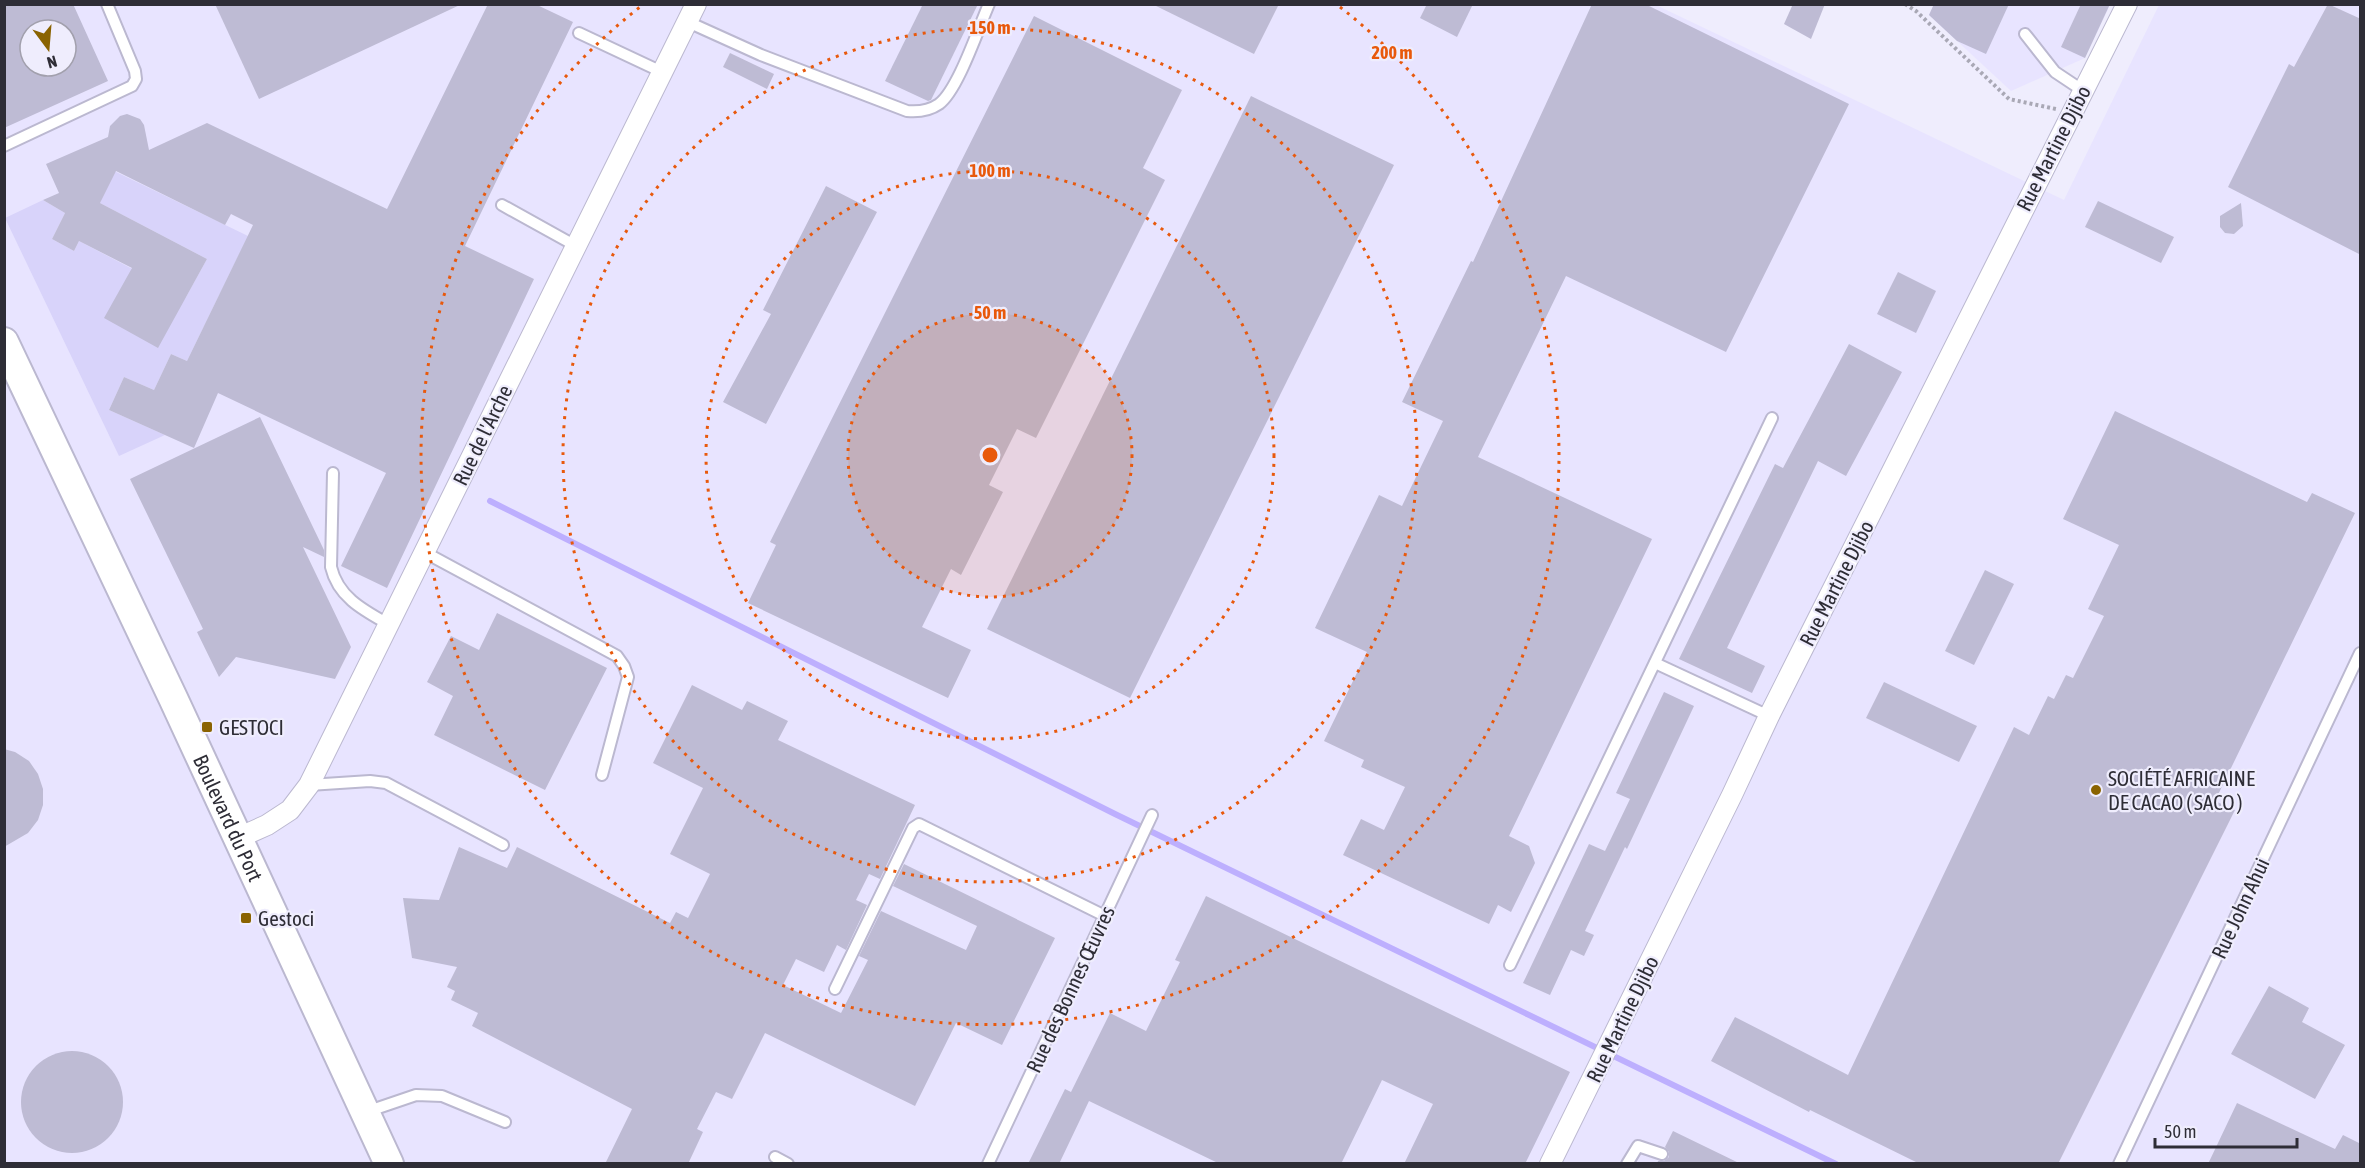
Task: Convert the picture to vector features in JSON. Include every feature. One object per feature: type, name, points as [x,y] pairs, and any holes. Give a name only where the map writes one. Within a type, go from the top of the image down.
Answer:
[{"type":"main road","name":"Boulevard du Port","points":[[4,342],[389,1164]]},
{"type":"street","name":"Rue Martine Djibo","points":[[1550,1164],[1769,716],[2127,4]]},
{"type":"street","name":"Rue de l'Arche","points":[[238,838],[267,825],[290,810],[309,785],[692,13]]},
{"type":"lane","points":[[4,146],[132,86],[135,70],[107,4]]},
{"type":"lane","points":[[692,13],[761,55],[907,111],[916,112],[938,105],[951,92],[989,4]]},
{"type":"lane","points":[[579,33],[662,72]]},
{"type":"lane","points":[[2025,34],[2055,72],[2082,90]]},
{"type":"lane","points":[[502,205],[576,246]]},
{"type":"lane","points":[[1510,965],[1772,418]]},
{"type":"lane","points":[[333,473],[331,567],[333,575],[348,599],[388,624]]},
{"type":"lane","points":[[424,552],[617,656],[628,677],[602,775]]},
{"type":"lane","name":"Rue John Ahui","points":[[2119,1164],[2361,653]]},
{"type":"lane","points":[[1654,663],[1769,716]]},
{"type":"lane","points":[[309,785],[370,781],[386,783],[503,845]]},
{"type":"lane","name":"Rue des Bonnes Œuvres","points":[[988,1164],[1152,815]]},
{"type":"lane","points":[[835,989],[913,828],[919,824],[1105,916]]},
{"type":"lane","points":[[365,1113],[416,1095],[442,1096],[505,1122]]},
{"type":"lane","points":[[1627,1164],[1638,1146],[1662,1154]]},
{"type":"lane","points":[[775,1157],[788,1164]]},
{"type":"path","points":[[1905,4],[1916,11],[2009,99],[2072,112]]},
{"type":"shaded area","points":[[5,5],[1656,5],[2064,200],[2159,5],[2360,5],[2360,1163],[5,1164]]},
{"type":"shaded area","points":[[1934,5],[2110,5],[2085,58],[2011,91],[1929,15]]},
{"type":"shaded area","points":[[110,169],[248,236],[187,361],[171,354],[154,390],[124,377],[109,410],[165,435],[119,456],[5,218],[43,200],[65,213],[52,239],[74,251],[79,241],[186,297],[207,259],[100,203]]},
{"type":"building","points":[[4,4],[73,4],[108,81],[4,128]]},
{"type":"building","points":[[215,4],[462,4],[259,99]]},
{"type":"building","points":[[488,4],[535,4],[573,22],[465,246],[534,279],[387,588],[341,566],[386,473],[218,393],[194,448],[109,410],[124,377],[154,390],[171,354],[187,361],[253,225],[231,214],[225,225],[116,171],[100,203],[207,259],[158,348],[104,318],[132,268],[79,241],[74,251],[52,239],[65,213],[43,200],[59,193],[46,164],[108,137],[110,126],[120,116],[127,114],[140,119],[144,125],[149,150],[207,123],[387,209]]},
{"type":"building","points":[[923,4],[978,4],[931,100],[928,101],[885,81]]},
{"type":"building","points":[[1152,4],[1279,4],[1254,54]]},
{"type":"building","points":[[1427,4],[1473,4],[1457,37],[1420,18]]},
{"type":"building","points":[[1592,4],[1645,4],[1849,104],[1726,352],[1566,276],[1478,457],[1652,539],[1509,836],[1529,846],[1535,863],[1511,912],[1498,905],[1489,924],[1343,855],[1361,819],[1384,830],[1405,787],[1361,767],[1364,760],[1324,741],[1367,652],[1315,628],[1379,495],[1402,506],[1443,421],[1402,402],[1471,261],[1473,262]]},
{"type":"building","points":[[1793,4],[1825,4],[1811,39],[1784,24]]},
{"type":"building","points":[[1934,4],[2009,4],[1986,54],[1957,41],[1929,15]]},
{"type":"building","points":[[2081,4],[2110,4],[2085,58],[2061,47]]},
{"type":"building","points":[[2328,4],[2361,19],[2361,255],[2228,187],[2289,64],[2294,67]]},
{"type":"building","points":[[1034,16],[1182,90],[1143,168],[1165,180],[1036,438],[1017,429],[989,485],[1003,492],[961,575],[951,569],[922,627],[971,650],[948,698],[748,603],[776,545],[770,542]]},
{"type":"building","points":[[730,53],[774,74],[767,89],[723,67]]},
{"type":"building","points":[[1251,96],[1394,165],[1130,698],[987,629]]},
{"type":"building","points":[[826,186],[877,212],[766,424],[723,402],[771,314],[763,310]]},
{"type":"building","points":[[2098,201],[2174,237],[2161,263],[2085,227]]},
{"type":"building","points":[[2241,203],[2243,226],[2234,234],[2225,233],[2220,227],[2220,216]]},
{"type":"building","points":[[1898,272],[1936,291],[1916,333],[1877,314]]},
{"type":"building","points":[[1849,344],[1902,372],[1846,476],[1818,461],[1727,648],[1765,666],[1752,693],[1679,659],[1775,464],[1783,468]]},
{"type":"building","points":[[2115,411],[2307,502],[2312,493],[2355,513],[2215,801],[2235,810],[2058,1164],[1920,1164],[1810,1110],[1809,1112],[1711,1061],[1735,1017],[1848,1075],[2014,727],[2029,735],[2048,696],[2054,699],[2066,675],[2073,678],[2104,616],[2088,609],[2119,545],[2063,519]]},
{"type":"building","points":[[260,417],[324,550],[324,557],[303,547],[351,647],[335,679],[236,657],[219,677],[197,632],[203,629],[130,479]]},
{"type":"building","points":[[1985,570],[2014,584],[1974,665],[1945,651]]},
{"type":"building","points":[[497,613],[607,668],[545,790],[434,735],[453,696],[427,682],[451,636],[479,650]]},
{"type":"building","points":[[1884,682],[1977,726],[1959,762],[1866,718]]},
{"type":"building","points":[[692,685],[742,710],[747,701],[788,721],[778,740],[915,805],[880,879],[869,874],[856,900],[867,905],[846,950],[837,945],[824,972],[796,959],[783,985],[841,1013],[868,960],[859,956],[881,911],[966,950],[977,926],[893,886],[904,864],[1055,938],[1002,1045],[956,1023],[915,1106],[765,1033],[732,1099],[716,1092],[697,1129],[703,1132],[688,1164],[605,1164],[632,1109],[472,1026],[478,1013],[451,1000],[455,991],[447,987],[457,967],[412,958],[403,898],[439,900],[459,847],[507,868],[517,847],[670,923],[676,912],[688,918],[710,874],[670,854],[703,788],[653,763]]},
{"type":"building","points":[[1664,692],[1694,706],[1627,849],[1625,847],[1585,931],[1594,935],[1584,956],[1571,950],[1550,995],[1523,983],[1589,844],[1605,851],[1630,799],[1616,793]]},
{"type":"building","points":[[4,749],[15,752],[29,761],[38,774],[43,789],[43,805],[38,820],[28,833],[4,847]]},
{"type":"building","points":[[1206,896],[1570,1072],[1525,1164],[1404,1164],[1433,1104],[1382,1080],[1341,1164],[1220,1164],[1089,1101],[1059,1164],[1028,1164],[1065,1089],[1071,1092],[1110,1013],[1146,1031],[1180,962],[1175,960]]},
{"type":"building","points":[[2269,986],[2309,1008],[2302,1022],[2345,1045],[2315,1099],[2231,1054]]},
{"type":"building","points":[[72,1051],[91,1055],[108,1066],[119,1083],[123,1102],[119,1121],[108,1138],[91,1149],[72,1153],[53,1149],[36,1138],[25,1121],[21,1102],[25,1083],[36,1066],[53,1055]]},
{"type":"building","points":[[2237,1103],[2335,1149],[2343,1135],[2361,1144],[2361,1164],[2208,1164]]},
{"type":"building","points":[[1673,1131],[1741,1164],[1657,1164],[1658,1161],[1664,1161],[1669,1157],[1669,1152],[1665,1147]]},
{"type":"waterway","points":[[490,501],[1115,814],[1836,1164]]},
{"type":"place","name":"GESTOCI","points":[[207,727]]},
{"type":"place","name":"SOCIÉTÉ AFRICAINE DE CACAO ( SACO )","points":[[2096,790]]},
{"type":"place","name":"Gestoci","points":[[246,918]]}]
